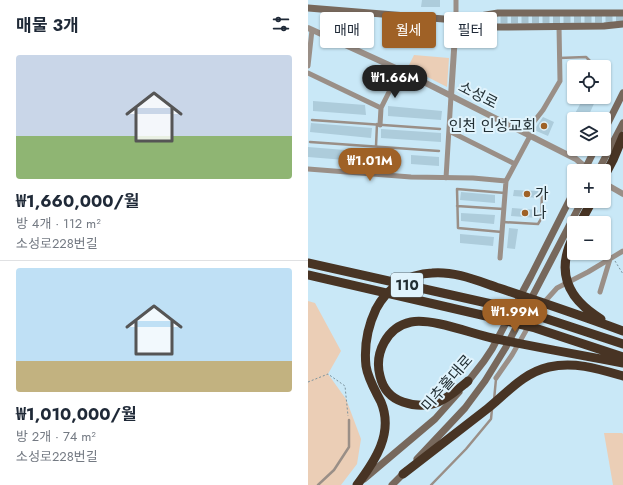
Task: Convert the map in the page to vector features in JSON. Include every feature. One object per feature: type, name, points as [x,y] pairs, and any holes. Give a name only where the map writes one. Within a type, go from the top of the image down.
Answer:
[{"type":"highway","points":[[611,164],[623,136]]},
{"type":"highway","points":[[567,253],[565,265],[566,279],[574,296],[594,315],[623,330]]},
{"type":"highway","name":"110","points":[[309,263],[505,307],[541,317],[623,344]]},
{"type":"highway","points":[[357,485],[378,454],[385,434],[384,410],[369,377],[366,362],[368,335],[373,317],[380,303],[392,289],[404,280],[418,275],[437,273],[464,277],[623,330]]},
{"type":"highway","name":"110","points":[[308,275],[499,318],[535,328],[623,357]]},
{"type":"highway","points":[[468,381],[447,398],[435,404],[422,406],[405,402],[391,395],[382,383],[379,370],[379,357],[381,349],[392,333],[401,326],[413,322],[437,324],[526,345],[623,363]]},
{"type":"highway","points":[[403,474],[524,378],[542,369],[556,365],[580,366],[594,368],[623,376]]},
{"type":"main road","points":[[308,8],[352,12]]},
{"type":"main road","points":[[497,13],[622,13]]},
{"type":"main road","points":[[374,14],[444,19]]},
{"type":"main road","points":[[497,27],[622,25]]},
{"type":"main road","points":[[611,117],[623,93]]},
{"type":"main road","points":[[602,164],[623,123]]},
{"type":"main road","name":"미추홀대로","points":[[357,485],[435,418],[484,362],[531,276],[567,205]]},
{"type":"main road","name":"미추홀대로","points":[[392,485],[466,408],[485,381],[506,347],[578,208]]},
{"type":"street","points":[[456,0],[456,12]]},
{"type":"street","points":[[500,258],[506,181],[527,135],[560,81],[559,26]]},
{"type":"street","points":[[308,66],[310,29]]},
{"type":"street","name":"소성로","points":[[310,29],[320,34]]},
{"type":"street","name":"소성로","points":[[351,48],[400,70],[452,96],[576,159],[582,164]]},
{"type":"street","points":[[446,178],[455,48]]},
{"type":"street","points":[[378,124],[381,108],[400,70]]},
{"type":"street","points":[[308,73],[381,108]]},
{"type":"street","points":[[449,131],[515,164]]},
{"type":"street","points":[[308,169],[411,177],[506,181]]},
{"type":"street","points":[[611,187],[623,194]]},
{"type":"street","points":[[496,378],[512,355],[540,308],[556,288],[588,272],[623,251]]},
{"type":"street","points":[[600,292],[612,258]]},
{"type":"lane","points":[[559,58],[586,57],[589,60]]},
{"type":"lane","points":[[312,120],[440,128]]},
{"type":"lane","points":[[376,146],[378,124]]},
{"type":"lane","points":[[310,142],[439,151]]},
{"type":"lane","points":[[502,232],[458,228],[457,189],[505,193]]},
{"type":"lane","points":[[503,222],[538,224],[541,219],[542,194]]},
{"type":"lane","points":[[458,206],[504,209]]},
{"type":"lane","points":[[431,485],[466,449],[491,419],[496,378]]},
{"type":"lane","points":[[318,485],[334,470],[349,447],[349,420]]},
{"type":"path","points":[[612,258],[623,274]]},
{"type":"path","points":[[308,382],[328,374],[345,386],[349,420]]},
{"type":"shaded area","points":[[414,55],[449,58],[447,87],[408,67]]},
{"type":"shaded area","points":[[308,301],[315,303],[341,351],[328,374],[346,399],[361,439],[357,464],[341,485],[308,485]]},
{"type":"shaded area","points":[[604,433],[623,434],[623,485],[613,485]]},
{"type":"building","points":[[422,0],[440,0],[440,7],[421,7]]},
{"type":"building","points":[[313,101],[365,105],[366,115],[313,111]]},
{"type":"building","points":[[580,104],[594,104],[590,112],[576,112]]},
{"type":"building","points":[[388,106],[442,111],[441,120],[388,116]]},
{"type":"building","name":"인천 인성교회","points":[[543,117],[554,122],[548,136],[534,130]]},
{"type":"building","points":[[311,123],[372,128],[371,138],[310,132]]},
{"type":"building","points":[[381,129],[441,133],[441,142],[381,138]]},
{"type":"building","points":[[308,147],[394,154],[394,164],[308,157]]},
{"type":"building","points":[[411,155],[439,157],[439,166],[411,164]]},
{"type":"building","name":"가","points":[[514,190],[540,191],[539,198],[513,196]]},
{"type":"building","points":[[461,192],[495,195],[495,203],[460,200]]},
{"type":"building","name":"나","points":[[512,208],[538,210],[538,218],[511,216]]},
{"type":"building","points":[[461,213],[495,215],[494,224],[461,221]]},
{"type":"building","points":[[509,228],[518,229],[515,249],[507,248]]},
{"type":"building","points":[[460,234],[494,237],[493,246],[460,243]]},
{"type":"tunnel","points":[[497,20],[623,19]]},
{"type":"place","name":"인천 인성교회","points":[[544,126]]},
{"type":"place","name":"가","points":[[527,194]]},
{"type":"place","name":"나","points":[[525,213]]}]
